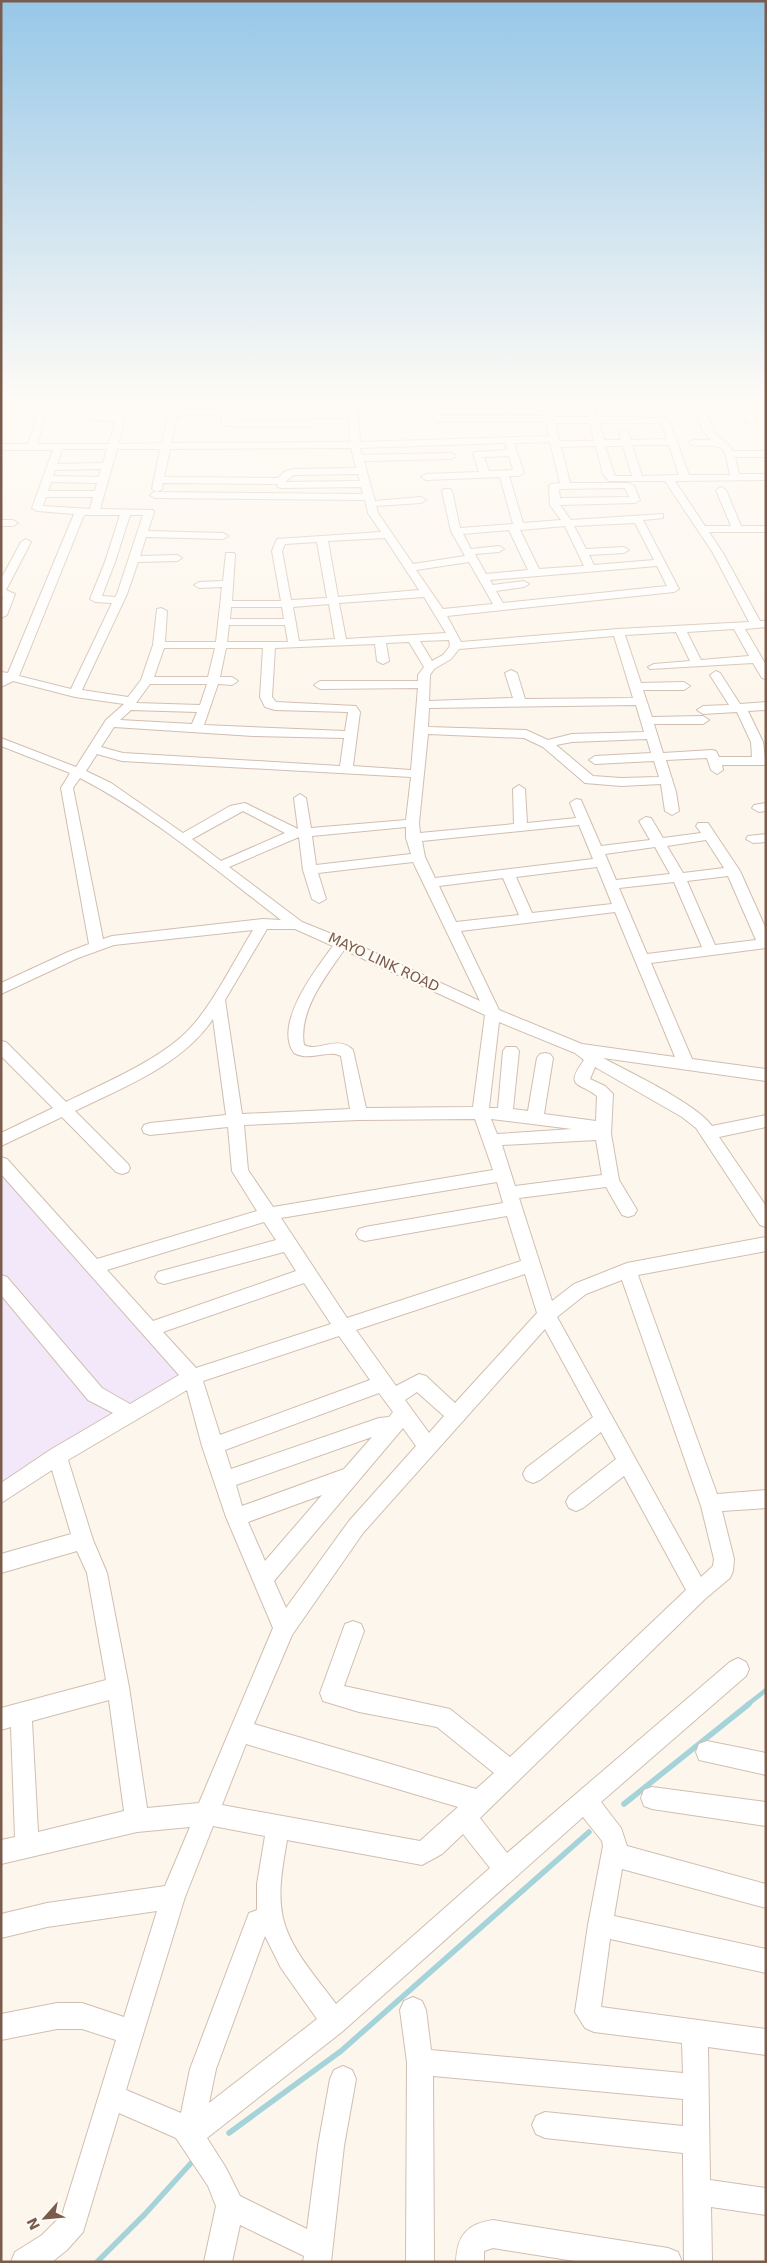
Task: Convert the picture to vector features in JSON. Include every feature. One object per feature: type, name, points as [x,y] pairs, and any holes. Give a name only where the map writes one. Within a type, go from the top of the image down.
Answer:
[{"type":"street","points":[[39,502],[37,508],[80,512],[272,506],[281,504],[281,502]]},
{"type":"street","points":[[94,512],[97,502]]},
{"type":"street","points":[[75,693],[119,600],[153,502]]},
{"type":"street","points":[[369,502],[373,513],[440,613],[454,641]]},
{"type":"street","points":[[449,502],[456,531],[500,607]]},
{"type":"street","points":[[510,502],[516,527],[535,573]]},
{"type":"street","points":[[555,502],[555,505],[568,523],[591,568]]},
{"type":"street","points":[[159,645],[269,646],[412,638],[454,641],[761,624],[718,553],[684,502]]},
{"type":"street","points":[[725,502],[737,528]]},
{"type":"street","points":[[1,684],[7,675],[80,512]]},
{"type":"street","points":[[119,600],[95,599],[110,562],[126,512]]},
{"type":"street","points":[[456,531],[638,520],[637,518],[658,516]]},
{"type":"street","points":[[440,613],[674,589],[638,520]]},
{"type":"street","points":[[1,523],[13,523]]},
{"type":"street","points":[[702,529],[766,529]]},
{"type":"street","points":[[142,534],[223,536]]},
{"type":"street","points":[[294,645],[277,551],[280,541],[323,543],[389,539]]},
{"type":"street","points":[[1,615],[3,594],[26,542]]},
{"type":"street","points":[[323,543],[335,600],[341,642]]},
{"type":"street","points":[[583,552],[616,548]]},
{"type":"street","points":[[409,568],[499,549]]},
{"type":"street","points":[[196,729],[206,709],[225,622],[230,555]]},
{"type":"street","points":[[134,559],[177,558]]},
{"type":"street","points":[[483,577],[660,563]]},
{"type":"street","points":[[199,586],[228,584]]},
{"type":"street","points":[[490,589],[524,584]]},
{"type":"street","points":[[227,604],[286,604],[427,593]]},
{"type":"street","points":[[97,946],[67,788],[110,724],[129,704],[147,680],[159,645],[161,611]]},
{"type":"street","points":[[225,622],[290,622]]},
{"type":"street","points":[[737,625],[762,670]]},
{"type":"street","points":[[680,628],[697,664]]},
{"type":"street","points":[[618,632],[666,780],[672,812]]},
{"type":"street","points":[[412,638],[430,667]]},
{"type":"street","points":[[380,640],[383,661]]},
{"type":"street","points":[[454,641],[447,657],[430,667],[424,675],[422,730],[412,823],[413,838],[418,857],[493,1013],[480,1113],[492,1140],[547,1315],[698,1592]]},
{"type":"street","points":[[269,646],[267,700],[275,706],[352,709],[354,712],[346,769]]},
{"type":"street","points":[[654,667],[697,664],[762,670]]},
{"type":"street","points":[[511,673],[520,702]]},
{"type":"street","points":[[7,675],[75,693],[129,704],[206,709]]},
{"type":"street","points":[[595,760],[712,754],[716,766],[762,761],[757,742],[739,708],[716,675]]},
{"type":"street","points":[[147,680],[232,681]]},
{"type":"street","points":[[318,707],[320,680],[423,684]]},
{"type":"street","points":[[635,687],[684,686]]},
{"type":"street","points":[[423,705],[639,701]]},
{"type":"street","points":[[646,721],[766,706]]},
{"type":"street","points":[[110,724],[350,735]]},
{"type":"street","points":[[422,730],[526,734],[547,744],[590,780],[621,782],[666,780]]},
{"type":"street","points":[[547,744],[572,738],[650,735]]},
{"type":"street","points":[[1,742],[75,775],[143,820],[290,925]]},
{"type":"street","points":[[93,749],[122,757],[418,774]]},
{"type":"street","points":[[1,750],[106,786],[220,866],[290,925]]},
{"type":"street","points":[[519,789],[521,827]]},
{"type":"street","points":[[300,798],[301,833],[319,899]]},
{"type":"street","points":[[576,803],[686,1064]]},
{"type":"street","points":[[183,839],[235,809],[245,807],[301,833]]},
{"type":"street","points":[[413,838],[584,821]]},
{"type":"street","points":[[646,821],[679,877],[710,950]]},
{"type":"street","points":[[220,866],[301,833],[412,823]]},
{"type":"street","points":[[430,883],[508,874],[598,857],[706,831],[733,871],[765,943],[641,960]]},
{"type":"street","points":[[310,870],[418,857]]},
{"type":"street","points":[[612,885],[733,871]]},
{"type":"street","points":[[508,874],[527,918]]},
{"type":"street","points":[[453,927],[621,907]]},
{"type":"street","points":[[1,1140],[138,1073],[186,1042],[218,1000],[263,924]]},
{"type":"street","name":"MAYO LINK ROAD","points":[[1,989],[112,941],[263,924],[290,925],[342,943],[493,1013],[580,1049],[766,1075]]},
{"type":"street","points":[[342,943],[308,991],[298,1015],[295,1043],[300,1050],[306,1052],[339,1048],[346,1050],[359,1114]]},
{"type":"street","points":[[218,1000],[235,1120],[240,1171],[343,1327],[388,1390],[399,1419],[428,1447]]},
{"type":"street","points":[[1,1046],[122,1168]]},
{"type":"street","points":[[580,1049],[587,1067],[584,1084],[599,1089],[605,1094],[603,1131],[611,1180],[628,1210]]},
{"type":"street","points":[[505,1114],[511,1051]]},
{"type":"street","points":[[535,1118],[545,1058]]},
{"type":"street","points":[[587,1067],[688,1113],[702,1124],[760,1199],[766,1220]]},
{"type":"street","points":[[150,1128],[235,1120],[359,1114],[480,1113],[535,1118],[603,1131]]},
{"type":"street","points":[[709,1133],[763,1125]]},
{"type":"street","points":[[492,1140],[603,1131]]},
{"type":"street","points":[[1,1163],[192,1377],[236,1518],[284,1628]]},
{"type":"street","points":[[94,1267],[268,1214],[503,1175]]},
{"type":"street","points":[[365,1234],[511,1200],[611,1180]]},
{"type":"street","points":[[164,1277],[288,1244]]},
{"type":"street","points":[[26,2262],[38,2256],[60,2239],[73,2222],[173,1897],[240,1731],[284,1628],[356,1527],[547,1315],[580,1289],[627,1270],[766,1244]]},
{"type":"street","points":[[1,1494],[57,1456],[192,1377],[531,1265]]},
{"type":"street","points":[[1,1852],[137,1820],[208,1814],[422,1853],[434,1846],[698,1592],[724,1572],[724,1559],[711,1506],[627,1270]]},
{"type":"street","points":[[150,1329],[308,1274]]},
{"type":"street","points":[[1,1282],[95,1394],[130,1413]]},
{"type":"street","points":[[212,1446],[388,1390],[419,1382],[456,1416]]},
{"type":"street","points":[[263,1580],[399,1419]]},
{"type":"street","points":[[224,1480],[399,1419]]},
{"type":"street","points":[[533,1474],[604,1419]]},
{"type":"street","points":[[57,1456],[82,1540],[96,1573],[118,1688],[137,1820]]},
{"type":"street","points":[[576,1502],[627,1462]]},
{"type":"street","points":[[236,1518],[349,1477]]},
{"type":"street","points":[[711,1506],[722,1501],[766,1499]]},
{"type":"street","points":[[1,1564],[82,1540]]},
{"type":"street","points":[[353,1631],[331,1693],[360,1701],[442,1717],[511,1772]]},
{"type":"street","points":[[194,2140],[334,2022],[506,1870],[589,1805],[738,1669]]},
{"type":"street","points":[[27,1845],[11,1716],[118,1688]]},
{"type":"street","points":[[240,1731],[472,1810],[506,1870]]},
{"type":"street","points":[[707,1752],[766,1764]]},
{"type":"street","points":[[652,1798],[766,1814]]},
{"type":"street","points":[[589,1805],[614,1845],[766,1896]]},
{"type":"street","points":[[278,1826],[270,1894],[271,1919],[282,1944],[299,1972],[334,2022]]},
{"type":"street","points":[[614,1845],[600,1925],[588,2012],[590,2016],[594,2019],[766,2042]]},
{"type":"street","points":[[1,1926],[47,1915],[173,1897]]},
{"type":"street","points":[[194,2140],[203,2069],[258,1922]]},
{"type":"street","points":[[600,1925],[766,1961]]},
{"type":"street","points":[[413,2010],[420,2062],[420,2262]]},
{"type":"street","points":[[1,2027],[57,2016],[82,2016],[131,2032]]},
{"type":"street","points":[[696,2033],[698,2262]]},
{"type":"street","points":[[420,2062],[697,2087]]},
{"type":"street","points":[[230,2206],[318,2255],[331,2146],[343,2079]]},
{"type":"street","points":[[111,2097],[172,2122],[185,2129],[194,2140],[217,2177],[230,2206],[218,2262]]},
{"type":"street","points":[[545,2125],[697,2141]]},
{"type":"street","points":[[697,2190],[766,2202]]},
{"type":"street","points":[[470,2262],[470,2249],[475,2240],[483,2235],[493,2234],[668,2262]]},
{"type":"shaded area","points":[[1,1163],[192,1377],[1,1493]]},
{"type":"waterway","points":[[747,1705],[766,1690]]},
{"type":"waterway","points":[[624,1804],[749,1704]]},
{"type":"waterway","points":[[229,2133],[341,2051],[589,1832]]},
{"type":"waterway","points":[[97,2262],[145,2214],[192,2162]]}]
